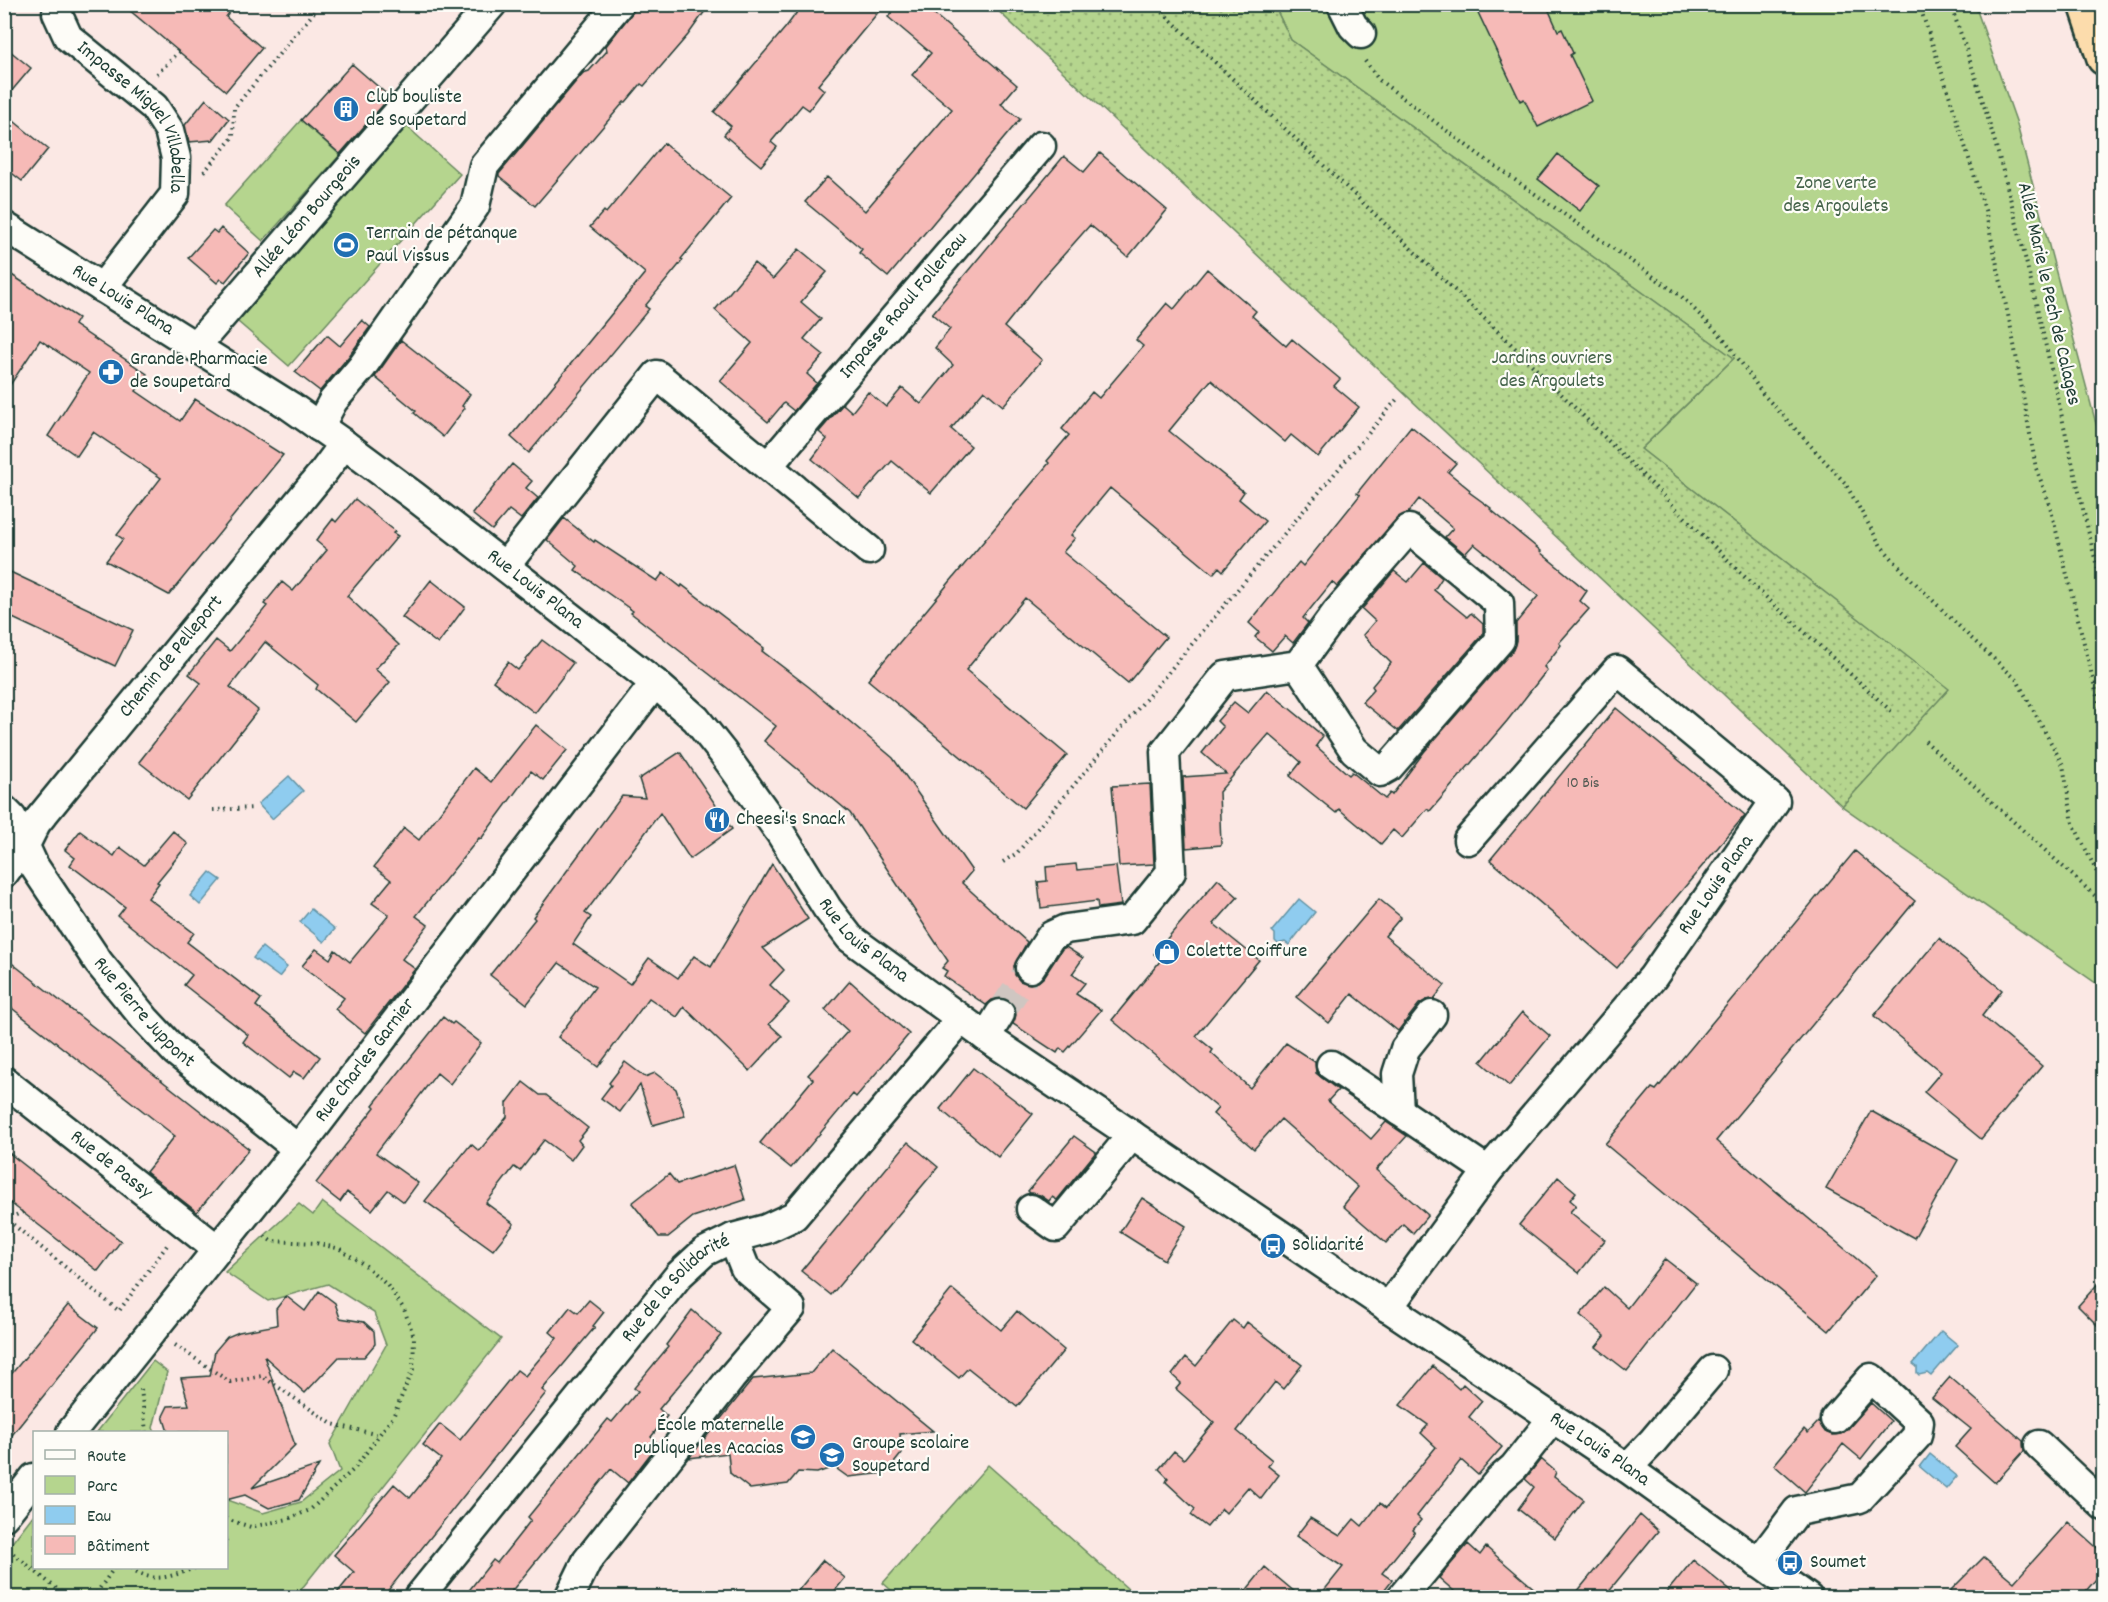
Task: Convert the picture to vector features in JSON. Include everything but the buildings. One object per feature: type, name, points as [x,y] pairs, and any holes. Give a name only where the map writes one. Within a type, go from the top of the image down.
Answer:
[{"type":"highway","points":[[2086,4],[2103,58]]},
{"type":"street","name":"Impasse Miguel Villabella","points":[[60,4],[57,13],[68,37],[154,107],[168,130],[176,158],[175,194],[102,288]]},
{"type":"street","name":"Allée Léon Bourgeois","points":[[195,347],[492,4]]},
{"type":"street","points":[[319,427],[333,401],[362,367],[475,206],[484,166],[619,4]]},
{"type":"street","name":"Impasse Raoul Follereau","points":[[768,466],[1041,146]]},
{"type":"street","name":"Rue Louis Plana","points":[[4,226],[290,406],[505,566],[655,683],[696,719],[723,753],[781,834],[827,908],[850,938],[962,1019],[993,1026],[1132,1136],[1627,1468],[1808,1598]]},
{"type":"street","points":[[505,566],[657,375],[869,550]]},
{"type":"street","name":"Chemin de Pelleport","points":[[4,873],[25,845],[36,823],[344,444]]},
{"type":"street","points":[[1030,968],[1051,936],[1066,929],[1132,920],[1171,872],[1165,752],[1225,676],[1298,665],[1336,613],[1409,529],[1499,603],[1500,640],[1389,767],[1380,772],[1354,750],[1298,665]]},
{"type":"street","name":"Rue Louis Plana","points":[[1389,1308],[1488,1171],[1653,977],[1775,801],[1617,670],[1468,840]]},
{"type":"street","name":"Rue Charles Garnier","points":[[72,1431],[298,1149],[655,683]]},
{"type":"street","name":"Rue Pierre Juppont","points":[[4,810],[12,818],[34,866],[99,963],[145,1019],[175,1051],[298,1149]]},
{"type":"street","points":[[1399,1111],[1396,1074],[1405,1049],[1432,1015]]},
{"type":"street","name":"Rue de la Solidarité","points":[[418,1598],[679,1275],[704,1252],[733,1238],[766,1229],[794,1216],[962,1019]]},
{"type":"street","points":[[1331,1065],[1488,1171]]},
{"type":"street","name":"Rue de Passy","points":[[4,1081],[217,1249]]},
{"type":"street","points":[[1031,1209],[1056,1227],[1132,1136]]},
{"type":"street","points":[[570,1597],[587,1561],[731,1378],[791,1308],[744,1268],[733,1238]]},
{"type":"street","points":[[1627,1468],[1713,1370]]},
{"type":"street","points":[[1758,1563],[1797,1511],[1860,1498],[1917,1436],[1919,1422],[1871,1378],[1835,1419]]},
{"type":"street","points":[[1401,1598],[1499,1480],[1514,1467],[1552,1419]]},
{"type":"street","points":[[2039,1445],[2103,1506]]},
{"type":"street","points":[[4,1516],[33,1479]]},
{"type":"path","points":[[176,179],[200,176],[233,137],[234,108],[321,4]]},
{"type":"path","points":[[1154,4],[1507,340],[1755,587],[1891,711]]},
{"type":"path","points":[[1919,4],[1985,210],[2012,333],[2036,468],[2049,502],[2103,724]]},
{"type":"path","name":"Allée Marie le Pech de Calages","points":[[1950,4],[2011,195],[2103,594]]},
{"type":"path","points":[[1352,22],[1351,40],[1379,80],[1478,154],[1681,296],[1726,341],[1763,393],[1845,483],[1881,546],[1905,573],[2017,680],[2063,765],[2073,824],[2103,887]]},
{"type":"path","points":[[1003,862],[1017,853],[1398,398]]},
{"type":"path","points":[[1925,741],[2103,904]]},
{"type":"path","points":[[213,810],[254,808]]},
{"type":"path","points":[[23,1212],[5,1219],[119,1311],[184,1223]]},
{"type":"path","points":[[228,1521],[251,1527],[288,1519],[310,1510],[356,1468],[393,1417],[413,1369],[414,1337],[404,1309],[387,1285],[366,1266],[339,1249],[316,1243],[271,1241],[262,1234]]},
{"type":"path","points":[[174,1344],[230,1382],[262,1376],[332,1424],[379,1435]]},
{"type":"path","points":[[141,1380],[146,1431]]},
{"type":"path","points":[[4,1546],[68,1598]]},
{"type":"path","points":[[93,1598],[113,1569]]},
{"type":"path","points":[[132,1569],[142,1576],[161,1579],[192,1569]]},
{"type":"path","points":[[2097,1598],[2103,1590]]},
{"type":"green space","name":"Jardins ouvriers des Argoulets","points":[[992,5],[1274,5],[1291,40],[1734,358],[1641,449],[1949,689],[1842,806]]},
{"type":"green space","name":"Zone verte des Argoulets","points":[[1274,5],[1975,5],[2016,121],[2103,450],[2103,988],[1842,806],[1948,689],[1641,449],[1734,358],[1291,40]]},
{"type":"green space","points":[[301,120],[340,155],[263,241],[224,206]]},
{"type":"green space","name":"Terrain de pétanque Paul Vissus","points":[[402,122],[460,174],[289,366],[231,316]]},
{"type":"green space","points":[[322,1202],[501,1339],[295,1597],[5,1597],[4,1553],[33,1515],[33,1569],[228,1569],[228,1500],[263,1513],[301,1502],[340,1471],[330,1444],[386,1345],[374,1313],[328,1284],[268,1301],[225,1272],[299,1204],[313,1215]]},
{"type":"green space","points":[[153,1361],[167,1372],[153,1428],[154,1431],[98,1431]]},
{"type":"green space","points":[[988,1465],[1137,1597],[899,1597],[883,1583]]},
{"type":"water","points":[[289,776],[303,791],[272,819],[258,804]]},
{"type":"water","points":[[210,872],[221,880],[200,905],[190,896]]},
{"type":"water","points":[[1299,899],[1315,912],[1289,945],[1285,942],[1278,944],[1272,931]]},
{"type":"water","points":[[311,909],[335,929],[324,942],[300,922]]},
{"type":"water","points":[[262,947],[287,967],[279,977],[253,958]]},
{"type":"water","points":[[1941,1331],[1958,1345],[1931,1376],[1927,1373],[1919,1375],[1917,1367],[1913,1364]]},
{"type":"water","points":[[1930,1454],[1957,1476],[1946,1489],[1920,1467]]},
{"type":"tunnel","points":[[1000,1014],[1030,968]]},
{"type":"place","name":"Club bouliste de Soupetard","points":[[346,109]]},
{"type":"place","name":"Terrain de pétanque Paul Vissus","points":[[346,245]]},
{"type":"place","name":"Grande Pharmacie de Soupetard","points":[[111,372]]},
{"type":"place","name":"Cheesi's Snack","points":[[717,820]]},
{"type":"place","name":"Colette Coiffure","points":[[1167,952]]},
{"type":"place","name":"Solidarité","points":[[1273,1246]]},
{"type":"place","name":"École maternelle publique les Acacias","points":[[803,1437]]},
{"type":"place","name":"Groupe scolaire Soupetard","points":[[832,1455]]},
{"type":"place","name":"Soumet","points":[[1790,1563]]}]
